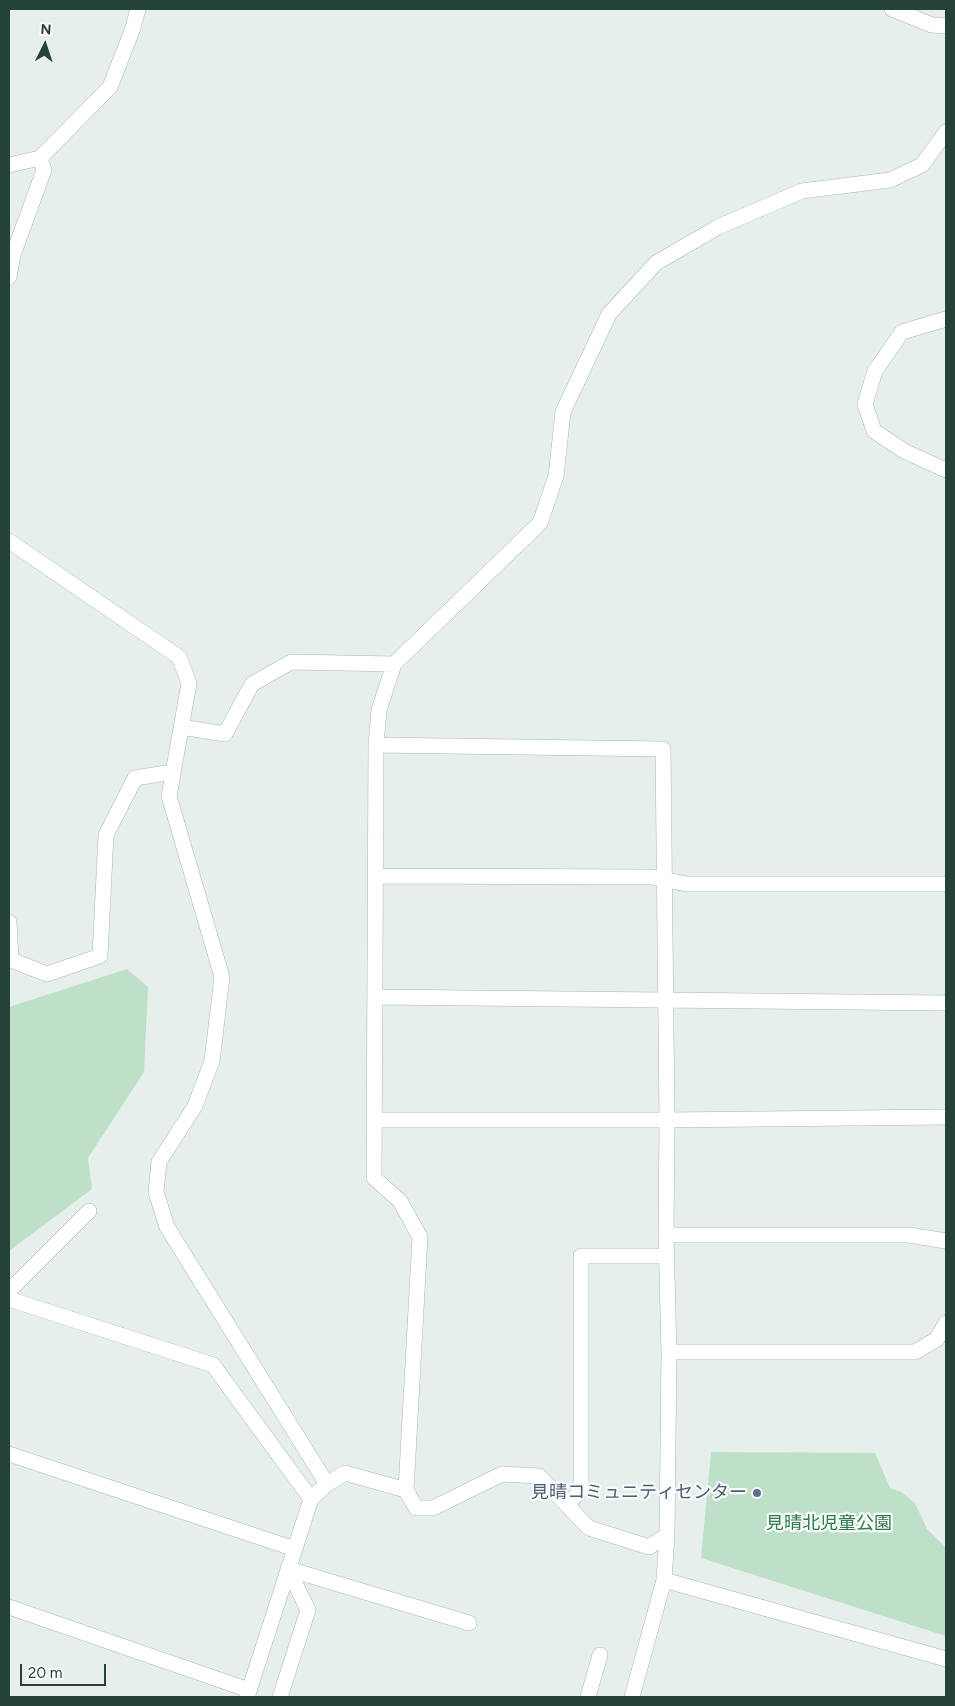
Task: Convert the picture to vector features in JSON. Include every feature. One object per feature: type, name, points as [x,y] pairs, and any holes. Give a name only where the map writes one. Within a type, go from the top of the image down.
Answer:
[{"type":"street","points":[[9,165],[40,158],[110,87],[133,28],[138,9]]},
{"type":"street","points":[[892,9],[932,25],[946,26]]},
{"type":"street","points":[[667,1535],[649,1547],[588,1528],[539,1476],[502,1474],[432,1508],[416,1508],[406,1490],[420,1237],[400,1202],[374,1178],[376,745],[379,710],[394,664],[540,523],[556,476],[563,412],[609,314],[656,263],[718,227],[802,191],[890,180],[922,165],[946,132]]},
{"type":"street","points":[[9,277],[13,255],[44,170],[40,158]]},
{"type":"street","points":[[946,319],[902,332],[875,371],[865,404],[874,431],[904,451],[946,470]]},
{"type":"street","points":[[9,541],[179,657],[189,684],[169,796],[222,978],[212,1061],[195,1106],[159,1162],[156,1192],[167,1227],[327,1484]]},
{"type":"street","points":[[181,727],[225,734],[252,684],[291,662],[394,664]]},
{"type":"street","points":[[376,745],[663,750],[666,1236],[670,1352],[667,1535],[664,1580],[632,1697]]},
{"type":"street","points":[[9,922],[11,960],[20,964],[47,974],[100,956],[106,835],[135,778],[173,772]]},
{"type":"street","points":[[376,876],[651,877],[687,884],[946,884]]},
{"type":"street","points":[[376,997],[946,1003]]},
{"type":"street","points":[[375,1120],[666,1120],[946,1117]]},
{"type":"street","points":[[9,1291],[89,1211]]},
{"type":"street","points":[[666,1236],[909,1235],[946,1241]]},
{"type":"street","points":[[567,1505],[581,1490],[581,1256],[667,1256]]},
{"type":"street","points":[[9,1299],[213,1365],[310,1499]]},
{"type":"street","points":[[670,1352],[915,1352],[937,1338],[946,1323]]},
{"type":"street","points":[[9,1454],[295,1549]]},
{"type":"street","points":[[9,1606],[248,1694],[310,1499],[327,1484],[346,1473],[406,1490]]},
{"type":"street","points":[[288,1569],[469,1623]]},
{"type":"street","points":[[280,1697],[308,1610],[288,1569]]},
{"type":"street","points":[[664,1580],[946,1659]]},
{"type":"street","points":[[588,1697],[600,1655]]},
{"type":"green space","points":[[127,969],[148,987],[144,1072],[88,1158],[92,1189],[9,1251],[9,1007]]},
{"type":"green space","name":"見晴北児童公園","points":[[711,1452],[875,1453],[890,1488],[901,1492],[915,1503],[927,1529],[946,1548],[946,1636],[701,1558]]},
{"type":"place","name":"見晴コミュニティセンター","points":[[757,1493]]}]
